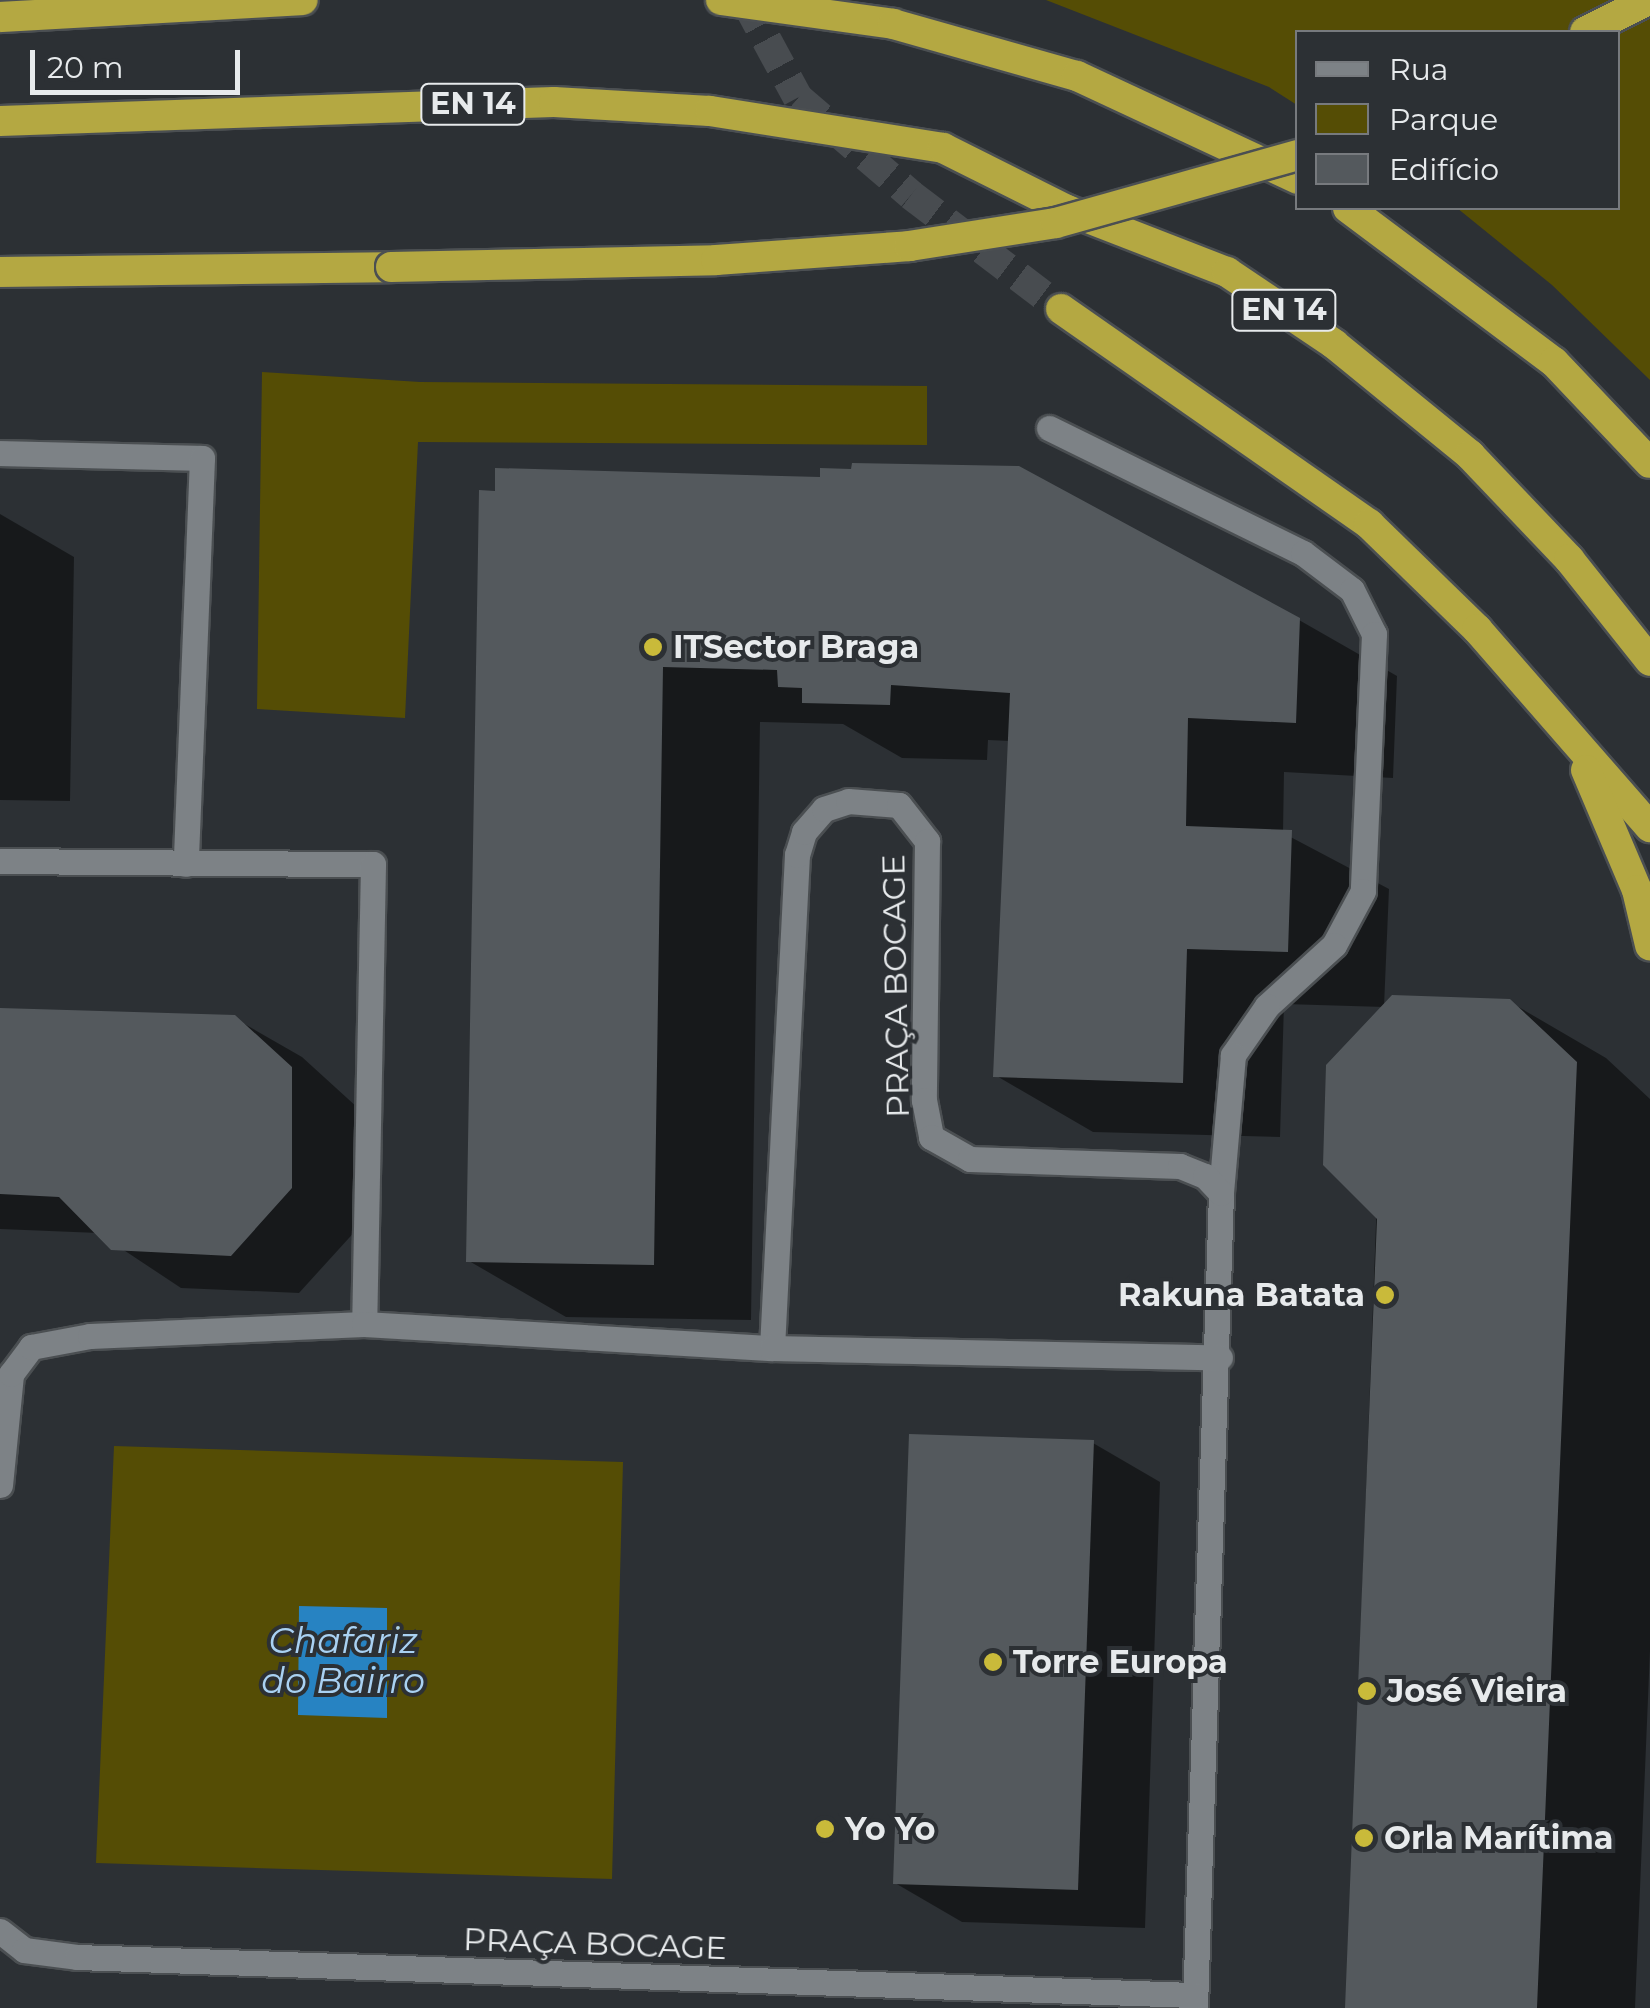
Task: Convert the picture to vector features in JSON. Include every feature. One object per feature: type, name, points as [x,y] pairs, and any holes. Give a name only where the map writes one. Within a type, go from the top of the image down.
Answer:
[{"type":"highway","points":[[0,4],[11,0]]},
{"type":"highway","points":[[0,17],[303,0]]},
{"type":"highway","points":[[721,0],[893,24],[1077,76],[1295,179]]},
{"type":"highway","points":[[1590,30],[1648,0]]},
{"type":"highway","name":"EN 14","points":[[0,120],[554,102],[710,111],[943,148],[1068,210],[1228,272],[1334,344],[1470,456],[1569,559],[1650,661]]},
{"type":"highway","points":[[0,272],[716,260],[909,246],[1056,222],[1295,156]]},
{"type":"highway","points":[[1351,210],[1554,362],[1650,464]]},
{"type":"highway","points":[[1062,309],[1369,524],[1477,629],[1650,827]]},
{"type":"highway","points":[[1569,736],[1636,890],[1650,945]]},
{"type":"street","points":[[1048,428],[1303,554],[1352,590],[1374,634],[1363,891],[1334,945],[1267,1006],[1233,1054],[1221,1193],[1220,1357],[1195,2002]]},
{"type":"street","points":[[0,453],[202,458],[186,864]]},
{"type":"street","name":"PRAÇA BOCAGE","points":[[772,1348],[792,902],[804,832],[824,809],[878,800],[899,804],[924,829],[931,856],[924,1100],[931,1137],[970,1158],[1180,1166],[1205,1176],[1221,1193]]},
{"type":"street","points":[[0,861],[373,864],[364,1324]]},
{"type":"street","points":[[0,1485],[11,1374],[31,1347],[90,1336],[364,1324],[772,1348],[1220,1357]]},
{"type":"street","name":"PRAÇA BOCAGE","points":[[0,1931],[24,1950],[77,1956],[765,1996],[1195,2002]]},
{"type":"green space","points":[[1046,0],[1650,0],[1650,380],[1552,285],[1459,210],[1620,210],[1620,30],[1295,30],[1295,104],[1269,87]]},
{"type":"green space","points":[[262,372],[420,382],[927,386],[927,445],[418,442],[405,718],[257,709]]},
{"type":"green space","points":[[114,1446],[623,1462],[612,1879],[96,1863]]},
{"type":"water","name":"Chafariz do Bairro","points":[[299,1606],[387,1608],[387,1718],[298,1715]]},
{"type":"building","points":[[852,463],[1019,466],[1300,618],[1296,723],[1188,718],[1186,826],[1292,830],[1288,952],[1187,949],[1183,1083],[993,1077],[1010,693],[891,685],[890,705],[802,703],[802,688],[778,687],[777,670],[663,667],[654,1265],[466,1262],[479,490],[495,491],[495,468],[820,477],[820,468],[851,469]]},
{"type":"building","points":[[1392,995],[1510,999],[1577,1062],[1537,2008],[1345,2008],[1377,1219],[1323,1165],[1326,1065]]},
{"type":"building","points":[[0,1008],[235,1015],[292,1067],[292,1188],[231,1256],[111,1250],[59,1197],[0,1194]]},
{"type":"building","name":"Torre Europa","points":[[909,1434],[1094,1440],[1078,1890],[893,1884]]},
{"type":"tunnel","points":[[745,0],[798,98],[911,195],[1061,309]]},
{"type":"place","name":"ITSector Braga","points":[[653,647]]},
{"type":"place","name":"Rakuna Batata","points":[[1385,1295]]},
{"type":"place","name":"Torre Europa","points":[[993,1662]]},
{"type":"place","name":"José Vieira","points":[[1367,1691]]},
{"type":"place","name":"Yo Yo","points":[[825,1829]]},
{"type":"place","name":"Orla Marítima","points":[[1364,1838]]}]
